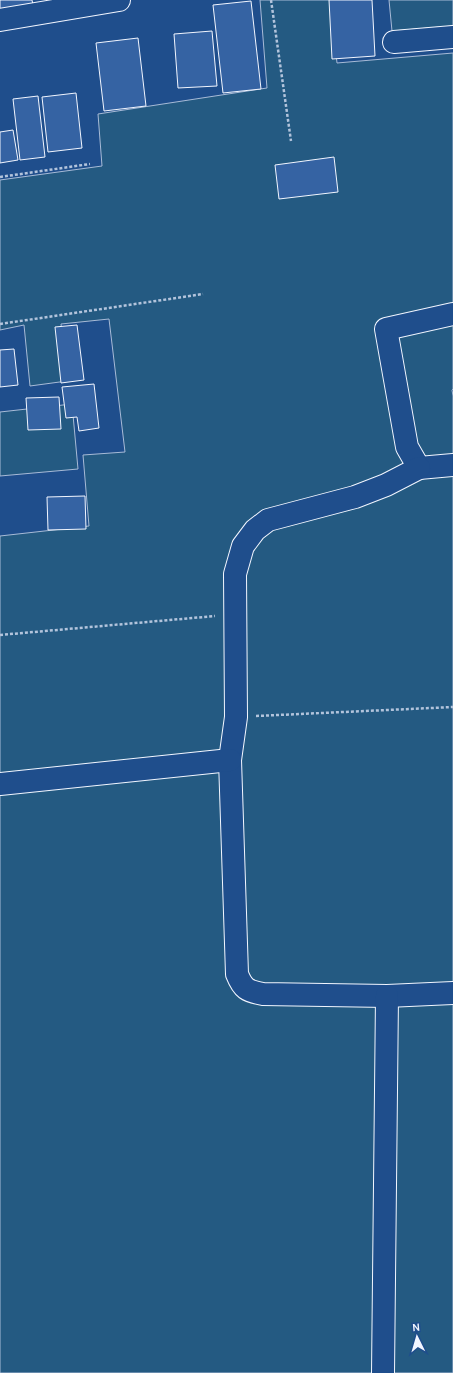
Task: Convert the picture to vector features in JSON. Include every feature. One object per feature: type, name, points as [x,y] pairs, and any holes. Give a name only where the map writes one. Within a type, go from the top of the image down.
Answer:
[{"type":"street","points":[[0,20],[119,0]]},
{"type":"street","points":[[394,42],[453,38]]},
{"type":"street","points":[[419,468],[407,447],[386,329],[453,314]]},
{"type":"street","points":[[453,465],[419,468],[386,485],[355,497],[268,520],[255,530],[243,546],[235,574],[236,717],[230,760],[238,974],[242,986],[250,991],[263,994],[387,996],[453,993]]},
{"type":"street","points":[[0,784],[230,760]]},
{"type":"street","points":[[383,1373],[387,996]]},
{"type":"path","points":[[271,0],[291,141]]},
{"type":"path","points":[[0,176],[90,164]]},
{"type":"path","points":[[0,324],[203,294]]},
{"type":"path","points":[[0,635],[235,614]]},
{"type":"path","points":[[236,717],[453,707]]},
{"type":"shaded area","points":[[260,0],[330,0],[337,63],[453,53],[453,1373],[0,1373],[0,536],[89,526],[83,455],[125,452],[109,319],[61,324],[67,381],[30,386],[24,325],[0,330],[0,180],[102,166],[98,114],[267,88]]},
{"type":"shaded area","points":[[389,0],[453,0],[453,26],[392,31]]},
{"type":"shaded area","points":[[72,404],[78,469],[0,476],[0,412]]},
{"type":"building","points":[[0,0],[32,0],[34,10],[0,14]]},
{"type":"building","points":[[329,0],[372,0],[375,56],[332,59]]},
{"type":"building","points":[[251,1],[261,89],[223,93],[213,5]]},
{"type":"building","points":[[212,31],[217,86],[178,88],[174,34]]},
{"type":"building","points":[[138,38],[146,106],[104,111],[96,43]]},
{"type":"building","points":[[76,93],[82,148],[48,152],[42,97]]},
{"type":"building","points":[[38,96],[45,157],[20,160],[13,99]]},
{"type":"building","points":[[13,130],[18,160],[0,163],[0,132]]},
{"type":"building","points":[[334,157],[338,192],[279,199],[275,165]]},
{"type":"building","points":[[77,325],[84,380],[61,383],[55,327]]},
{"type":"building","points":[[14,349],[18,385],[0,387],[0,350]]},
{"type":"building","points":[[94,384],[99,428],[79,431],[77,417],[66,418],[62,387]]},
{"type":"building","points":[[59,397],[61,429],[28,430],[26,398]]},
{"type":"building","points":[[85,496],[86,529],[48,530],[47,497]]}]
